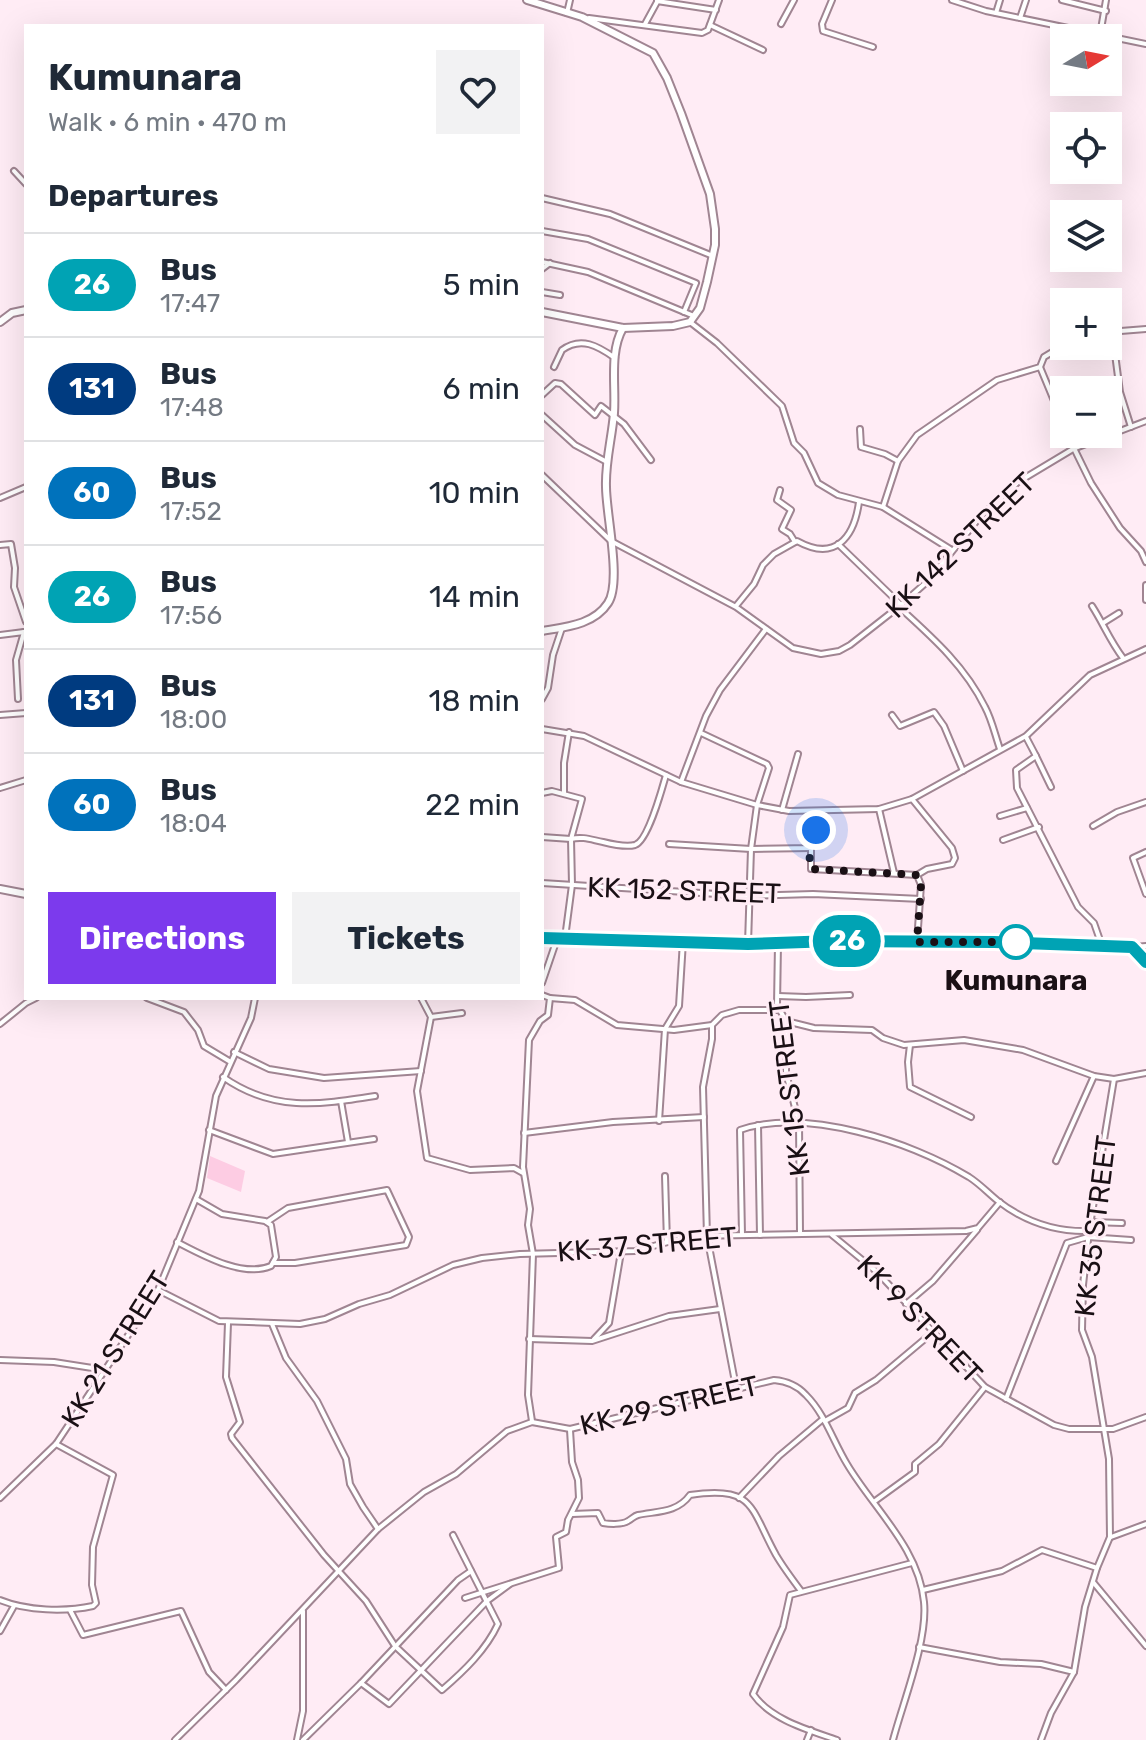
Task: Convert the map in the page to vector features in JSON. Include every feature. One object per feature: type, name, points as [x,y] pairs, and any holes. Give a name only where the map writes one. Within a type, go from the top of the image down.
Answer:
[{"type":"main road","points":[[527,0],[582,17],[647,49],[657,59],[681,113],[710,194],[715,229],[713,256],[700,308],[692,319],[673,326],[623,328],[544,312]]},
{"type":"main road","points":[[0,322],[12,313],[24,310]]},
{"type":"main road","points":[[544,631],[595,617],[611,598],[614,578],[606,489],[607,462],[614,415],[616,343],[623,328]]},
{"type":"main road","points":[[0,889],[24,894]]},
{"type":"main road","points":[[544,938],[748,944],[994,942],[1132,947],[1146,962]]},
{"type":"street","points":[[567,13],[570,0]]},
{"type":"street","points":[[582,17],[702,33],[710,25],[719,0]]},
{"type":"street","points":[[781,24],[794,0]]},
{"type":"street","points":[[832,0],[822,24],[823,31],[873,47]]},
{"type":"street","points":[[952,0],[1050,24]]},
{"type":"street","points":[[996,13],[1000,0]]},
{"type":"street","points":[[1020,18],[1026,0]]},
{"type":"street","points":[[1062,0],[1106,11]]},
{"type":"street","points":[[1103,24],[1106,0]]},
{"type":"street","points":[[645,24],[657,1],[716,10]]},
{"type":"street","points":[[710,25],[763,50]]},
{"type":"street","points":[[1122,39],[1146,44]]},
{"type":"street","points":[[14,171],[24,182]]},
{"type":"street","points":[[544,198],[610,214],[713,256]]},
{"type":"street","points":[[544,231],[588,239],[696,283],[684,312]]},
{"type":"street","points":[[544,262],[588,272],[684,312],[782,406],[794,443],[804,453],[818,483],[838,495],[883,507],[951,550]]},
{"type":"street","points":[[544,268],[550,263]]},
{"type":"street","points":[[544,292],[560,295]]},
{"type":"street","points":[[1122,331],[1146,329]]},
{"type":"street","points":[[554,367],[562,350],[570,344],[593,344],[615,359]]},
{"type":"street","points":[[1050,353],[1044,357],[1040,367],[1050,391]]},
{"type":"street","points":[[1115,360],[1131,427]]},
{"type":"street","points":[[883,507],[898,461],[917,435],[1001,379],[1040,367]]},
{"type":"street","points":[[544,393],[555,383],[561,384],[595,415],[601,406],[614,415],[651,460]]},
{"type":"street","points":[[544,417],[575,445],[607,462]]},
{"type":"street","name":"KK 142 STREET","points":[[544,477],[611,541],[736,607],[803,652],[831,653],[869,632],[929,580],[979,518],[1018,482],[1073,449],[1146,421]]},
{"type":"street","points":[[860,429],[861,447],[898,461]]},
{"type":"street","points":[[1073,449],[1120,528],[1141,551],[1146,562]]},
{"type":"street","points":[[0,498],[24,488]]},
{"type":"street","points":[[780,490],[777,500],[791,510],[782,529],[795,542],[825,550],[852,532],[859,502]]},
{"type":"street","points":[[736,607],[754,584],[763,565],[774,554],[795,542]]},
{"type":"street","points":[[0,545],[11,544],[14,587],[24,616]]},
{"type":"street","points":[[838,544],[944,648],[966,675],[984,704],[1000,749]]},
{"type":"street","points":[[1146,585],[1146,600]]},
{"type":"street","points":[[1092,606],[1123,658]]},
{"type":"street","points":[[1103,623],[1119,613]]},
{"type":"street","points":[[544,695],[562,628]]},
{"type":"street","points":[[681,782],[706,716],[720,690],[766,629]]},
{"type":"street","points":[[0,635],[24,632]]},
{"type":"street","points":[[18,699],[16,660],[24,635]]},
{"type":"street","points":[[544,729],[569,732],[595,740],[681,782],[757,805],[782,810],[879,809],[912,799],[1026,736],[1090,675],[1146,649]]},
{"type":"street","points":[[892,715],[900,726],[934,712],[944,726],[963,771]]},
{"type":"street","points":[[0,715],[24,713]]},
{"type":"street","points":[[564,794],[564,763],[569,732]]},
{"type":"street","points":[[701,733],[768,765],[757,805],[751,849],[748,944]]},
{"type":"street","points":[[1026,736],[1051,787]]},
{"type":"street","points":[[782,810],[798,754]]},
{"type":"street","points":[[1036,756],[1016,770],[1017,788],[1078,907],[1094,923],[1102,946]]},
{"type":"street","points":[[544,837],[580,837],[608,843],[638,844],[650,822],[666,775]]},
{"type":"street","points":[[0,788],[24,781]]},
{"type":"street","points":[[544,793],[552,791],[583,801],[571,839],[572,885],[561,938],[544,978]]},
{"type":"street","points":[[821,811],[811,848],[809,865],[812,869],[917,875],[927,869],[952,864],[955,858],[952,848],[912,799]]},
{"type":"street","points":[[1093,826],[1117,812],[1146,802]]},
{"type":"street","points":[[1000,816],[1027,808]]},
{"type":"street","points":[[879,809],[894,873]]},
{"type":"street","points":[[1003,840],[1039,827]]},
{"type":"street","points":[[669,844],[751,849],[811,848]]},
{"type":"street","points":[[1146,852],[1133,858],[1146,894]]},
{"type":"street","points":[[917,875],[921,885],[917,942]]},
{"type":"street","name":"KK 152 STREET","points":[[544,883],[749,896],[813,894],[921,899]]},
{"type":"street","points":[[659,1121],[665,1029],[679,1006],[683,941]]},
{"type":"street","name":"KK 15 STREET","points":[[778,943],[778,1010],[786,1021],[786,1073],[799,1123],[800,1233]]},
{"type":"street","points":[[1132,947],[1146,946]]},
{"type":"street","points":[[778,996],[850,995]]},
{"type":"street","points":[[544,996],[575,1000],[617,1025],[681,1030],[712,1025]]},
{"type":"street","points":[[175,1740],[378,1529],[424,1492],[456,1474],[497,1438],[532,1422],[528,1395],[533,1254],[528,1225],[530,1209],[523,1173],[524,1133],[529,1040],[540,1021],[548,1015],[550,998]]},
{"type":"street","points":[[0,1024],[32,1000]]},
{"type":"street","points":[[152,1000],[184,1012],[198,1030],[204,1046],[230,1061]]},
{"type":"street","name":"KK 21 STREET","points":[[0,1498],[56,1444],[158,1290],[196,1199],[216,1096],[251,1018],[255,1000]]},
{"type":"street","points":[[422,1000],[431,1017],[417,1091],[427,1158],[470,1170],[514,1168],[523,1173]]},
{"type":"street","points":[[736,1387],[707,1236],[704,1081],[715,1019],[727,1012],[752,1008],[778,1010]]},
{"type":"street","points":[[431,1017],[462,1013]]},
{"type":"street","points":[[786,1021],[814,1028],[872,1030],[896,1044],[964,1040],[1023,1050],[1094,1076],[1114,1079],[1146,1073]]},
{"type":"street","points":[[910,1045],[910,1087],[971,1117]]},
{"type":"street","points":[[234,1052],[269,1069],[324,1078],[421,1071]]},
{"type":"street","points":[[1056,1161],[1094,1076]]},
{"type":"street","points":[[223,1077],[242,1091],[293,1104],[375,1096]]},
{"type":"street","name":"KK 35 STREET","points":[[1041,1740],[1051,1713],[1074,1672],[1085,1607],[1110,1537],[1109,1459],[1092,1357],[1082,1330],[1089,1234],[1114,1079]]},
{"type":"street","points":[[341,1101],[348,1143]]},
{"type":"street","points":[[524,1133],[613,1122],[704,1117]]},
{"type":"street","points":[[742,1235],[740,1132],[743,1128],[758,1125],[799,1123],[822,1124],[902,1146],[965,1175],[1027,1220],[1063,1231],[1131,1240]]},
{"type":"street","points":[[758,1125],[760,1235]]},
{"type":"street","points":[[209,1130],[273,1154],[374,1139]]},
{"type":"street","points":[[665,1176],[667,1242]]},
{"type":"street","points":[[177,1242],[217,1263],[263,1269],[273,1263],[295,1263],[406,1245],[409,1237],[387,1190],[288,1208],[267,1222]]},
{"type":"street","points":[[196,1199],[222,1214],[271,1225],[276,1257],[273,1263]]},
{"type":"street","points":[[906,1304],[933,1281],[1000,1202]]},
{"type":"street","points":[[1091,1222],[1122,1223]]},
{"type":"street","name":"KK 37 STREET","points":[[158,1290],[228,1323],[320,1321],[390,1295],[468,1260],[533,1254],[621,1252],[658,1246],[685,1237],[966,1231],[978,1228]]},
{"type":"street","name":"KK 9 STREET","points":[[830,1234],[868,1263],[985,1387],[1054,1425],[1081,1431],[1103,1430],[1146,1417]]},
{"type":"street","points":[[1006,1399],[1065,1247],[1071,1240],[1089,1234]]},
{"type":"street","points":[[592,1341],[609,1323],[621,1252]]},
{"type":"street","points":[[529,1339],[592,1341],[669,1316],[720,1309]]},
{"type":"street","points":[[228,1323],[226,1377],[240,1422],[231,1436],[338,1572],[366,1601],[395,1646],[442,1690],[462,1673],[492,1637],[498,1624],[453,1535]]},
{"type":"street","points":[[272,1324],[286,1358],[313,1393],[342,1449],[350,1482],[378,1529]]},
{"type":"street","points":[[739,1498],[779,1456],[824,1420],[848,1408],[855,1393],[876,1380],[932,1333]]},
{"type":"street","points":[[0,1360],[54,1362],[105,1370]]},
{"type":"street","name":"KK 29 STREET","points":[[532,1422],[570,1429],[774,1380],[791,1383],[807,1396],[824,1420],[846,1463],[875,1501],[912,1563],[923,1590],[924,1618],[893,1740]]},
{"type":"street","points":[[875,1501],[915,1472],[915,1464],[939,1444],[985,1387]]},
{"type":"street","points":[[465,1598],[559,1568],[556,1537],[566,1532],[579,1491],[572,1462],[570,1429]]},
{"type":"street","points":[[0,1600],[14,1606],[70,1610],[96,1603],[92,1585],[93,1547],[113,1475],[56,1444]]},
{"type":"street","points":[[572,1514],[598,1513],[603,1524],[614,1523],[628,1521],[633,1515],[668,1510],[684,1503],[691,1495],[718,1492],[739,1498],[753,1507],[776,1555],[801,1591]]},
{"type":"street","points":[[1110,1537],[1146,1524]]},
{"type":"street","points":[[923,1590],[1002,1571],[1040,1551],[1097,1568]]},
{"type":"street","points":[[837,1740],[768,1710],[753,1694],[778,1639],[790,1595],[912,1563]]},
{"type":"street","points":[[303,1740],[417,1626],[458,1580],[471,1571]]},
{"type":"street","points":[[1093,1582],[1146,1646]]},
{"type":"street","points":[[361,1683],[389,1704],[487,1601],[510,1584]]},
{"type":"street","points":[[0,1631],[14,1606]]},
{"type":"street","points":[[297,1740],[303,1711],[303,1609]]},
{"type":"street","points":[[70,1610],[83,1635],[181,1611],[209,1672],[226,1690]]},
{"type":"street","points":[[918,1647],[1000,1662],[1041,1664],[1074,1672]]},
{"type":"street","points":[[807,1740],[811,1730]]},
{"type":"shaded area","points":[[210,1156],[245,1171],[241,1192],[207,1178]]},
{"type":"bus line","name":"26","points":[[544,938],[748,944],[833,941],[1035,943],[1132,947],[1146,962]]},
{"type":"place","name":"Kumunara","points":[[1016,942]]},
{"type":"route","points":[[816,830],[811,848],[811,869],[917,875],[921,885],[917,942],[1016,942]]}]
